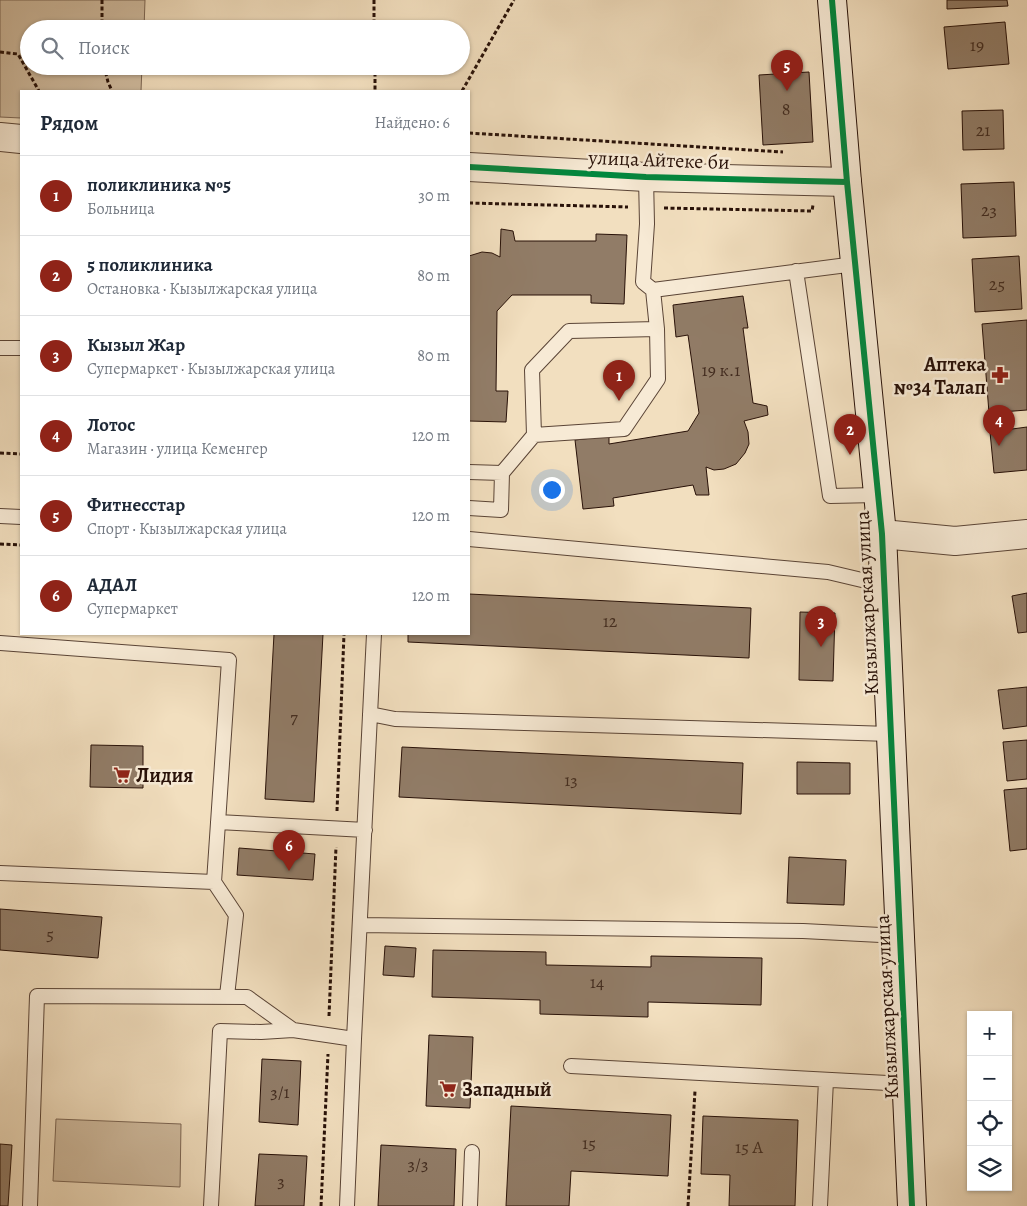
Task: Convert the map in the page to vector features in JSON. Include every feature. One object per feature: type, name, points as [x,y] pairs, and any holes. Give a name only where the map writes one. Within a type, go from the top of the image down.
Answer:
[{"type":"street","name":"Кызылжарская улица","points":[[832,0],[855,264],[882,534],[912,1206]]},
{"type":"street","points":[[0,137],[20,139]]},
{"type":"street","name":"улица Айтеке би","points":[[470,167],[646,177],[848,182]]},
{"type":"street","points":[[882,534],[955,540],[1027,534]]},
{"type":"lane","points":[[534,435],[624,429],[658,379],[657,329],[653,290],[643,282],[647,224],[646,177]]},
{"type":"lane","points":[[653,290],[855,264]]},
{"type":"lane","points":[[796,271],[830,496],[877,495]]},
{"type":"lane","points":[[470,508],[501,510],[502,473],[534,435],[532,370],[569,331],[657,329]]},
{"type":"lane","points":[[0,348],[20,348]]},
{"type":"lane","points":[[470,472],[502,473]]},
{"type":"lane","points":[[0,516],[20,517]]},
{"type":"lane","points":[[470,539],[828,572],[884,586]]},
{"type":"lane","points":[[347,1206],[374,635]]},
{"type":"lane","points":[[0,643],[230,660],[214,882],[236,915],[227,996]]},
{"type":"lane","points":[[370,714],[395,718],[890,734]]},
{"type":"lane","points":[[218,822],[364,830]]},
{"type":"lane","points":[[0,873],[214,882]]},
{"type":"lane","points":[[360,926],[803,932],[900,936]]},
{"type":"lane","points":[[30,1206],[37,996],[247,996],[293,1030]]},
{"type":"lane","points":[[211,1206],[220,1030],[261,1032],[293,1030],[354,1039]]},
{"type":"lane","points":[[571,1066],[906,1084]]},
{"type":"lane","points":[[820,1206],[826,1080]]},
{"type":"lane","points":[[470,1206],[472,1152]]},
{"type":"path","points":[[102,0],[102,20]]},
{"type":"path","points":[[374,0],[374,20]]},
{"type":"path","points":[[463,90],[514,0]]},
{"type":"path","points":[[0,52],[18,54],[20,58]]},
{"type":"path","points":[[30,75],[38,90]]},
{"type":"path","points":[[106,75],[112,90]]},
{"type":"path","points":[[375,75],[375,90]]},
{"type":"path","points":[[470,133],[786,152]]},
{"type":"path","points":[[0,453],[20,454]]},
{"type":"path","points":[[0,544],[20,545]]},
{"type":"path","points":[[321,1206],[344,635]]},
{"type":"path","points":[[688,1206],[696,1073]]},
{"type":"shaded area","points":[[0,0],[145,0],[144,20],[20,20],[20,75],[142,75],[141,90],[20,90],[20,118],[0,117]]},
{"type":"shaded area","points":[[56,1119],[181,1124],[180,1187],[53,1181]]},
{"type":"building","points":[[947,0],[1007,0],[1008,6],[947,9]]},
{"type":"building","points":[[1005,22],[1009,64],[948,69],[944,27]]},
{"type":"building","points":[[809,72],[813,142],[763,145],[759,75]]},
{"type":"building","points":[[1003,110],[1004,149],[963,150],[962,111]]},
{"type":"building","points":[[1014,182],[1016,236],[963,238],[961,184]]},
{"type":"building","points":[[501,229],[513,231],[515,241],[596,241],[596,234],[627,235],[624,304],[591,303],[591,295],[512,295],[497,311],[496,391],[508,391],[506,422],[470,421],[470,256],[482,252],[492,253],[500,257]]},
{"type":"building","points":[[1019,256],[1022,309],[975,312],[972,259]]},
{"type":"building","points":[[743,296],[748,328],[743,328],[753,403],[767,406],[768,415],[744,421],[748,432],[749,444],[745,453],[736,464],[724,469],[714,470],[706,467],[709,495],[696,495],[693,485],[613,498],[614,506],[583,509],[575,440],[609,436],[609,444],[688,431],[699,413],[688,335],[676,337],[673,305]]},
{"type":"building","points":[[1027,320],[1027,410],[989,413],[982,324]]},
{"type":"building","points":[[1027,427],[1027,470],[994,473],[990,432]]},
{"type":"building","points":[[1027,593],[1027,632],[1018,633],[1012,596]]},
{"type":"building","points":[[470,594],[751,608],[749,658],[408,642],[408,635],[470,635]]},
{"type":"building","points":[[800,612],[835,613],[833,681],[799,680]]},
{"type":"building","points":[[274,635],[323,635],[314,802],[265,799]]},
{"type":"building","points":[[1027,687],[1027,726],[1003,729],[998,690]]},
{"type":"building","points":[[1027,740],[1027,779],[1007,781],[1003,742]]},
{"type":"building","points":[[91,745],[143,746],[143,788],[90,787]]},
{"type":"building","points":[[402,747],[743,763],[741,814],[399,797]]},
{"type":"building","points":[[797,762],[850,763],[850,794],[797,794]]},
{"type":"building","points":[[1027,788],[1027,849],[1010,851],[1004,790]]},
{"type":"building","points":[[239,848],[315,854],[313,880],[237,875]]},
{"type":"building","points":[[789,857],[846,860],[844,905],[787,903]]},
{"type":"building","points":[[0,909],[102,917],[98,958],[0,950]]},
{"type":"building","points":[[385,946],[416,948],[414,977],[383,975]]},
{"type":"building","points":[[433,950],[546,952],[546,965],[651,967],[651,956],[762,958],[761,1005],[648,1002],[648,1017],[540,1014],[540,1000],[432,997]]},
{"type":"building","points":[[429,1035],[473,1037],[470,1108],[426,1106]]},
{"type":"building","points":[[262,1059],[301,1061],[298,1125],[259,1122]]},
{"type":"building","points":[[511,1106],[671,1115],[668,1176],[571,1171],[569,1206],[506,1206]]},
{"type":"building","points":[[703,1116],[798,1120],[795,1206],[729,1206],[730,1175],[701,1174]]},
{"type":"building","points":[[0,1144],[12,1145],[8,1206],[0,1206]]},
{"type":"building","points":[[381,1145],[456,1149],[454,1206],[378,1206]]},
{"type":"building","points":[[259,1154],[307,1156],[304,1206],[255,1206]]},
{"type":"cycle path","points":[[832,0],[847,182],[882,534],[912,1206]]},
{"type":"cycle path","points":[[470,167],[646,177],[847,182]]},
{"type":"place","name":"Фитнесстар","points":[[787,91]]},
{"type":"place","name":"Аптека №34 Талап","points":[[1000,375]]},
{"type":"place","name":"поликлиника №5","points":[[619,401]]},
{"type":"place","name":"Лотос","points":[[999,446]]},
{"type":"place","name":"5 поликлиника","points":[[850,455]]},
{"type":"place","name":"Кызыл Жар","points":[[821,647]]},
{"type":"place","name":"Лидия","points":[[122,775]]},
{"type":"place","name":"АДАЛ","points":[[289,871]]},
{"type":"place","name":"Западный","points":[[448,1089]]}]
